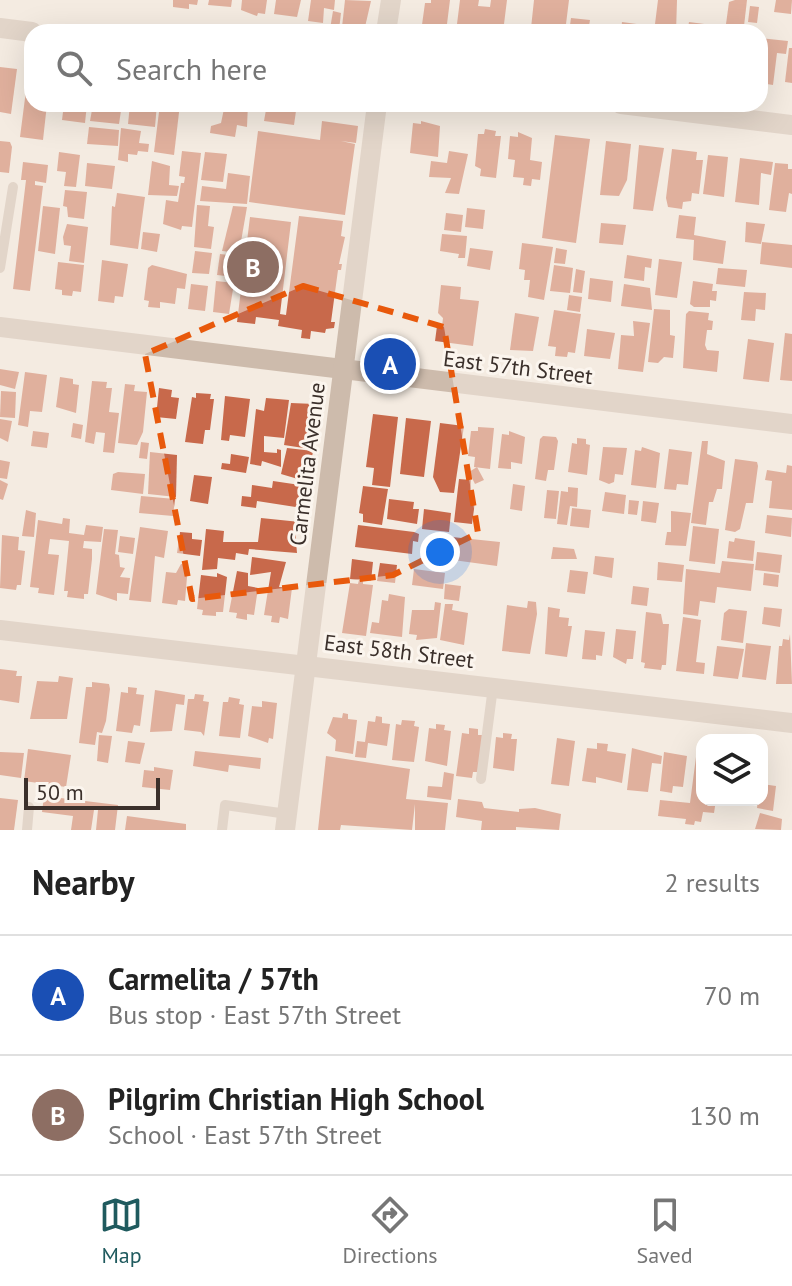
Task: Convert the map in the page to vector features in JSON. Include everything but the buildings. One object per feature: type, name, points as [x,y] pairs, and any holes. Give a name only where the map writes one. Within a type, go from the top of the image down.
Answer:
[{"type":"street","points":[[387,24],[391,0]]},
{"type":"street","points":[[0,28],[24,31]]},
{"type":"street","name":"Carmelita Avenue","points":[[286,822],[376,112]]},
{"type":"street","points":[[686,112],[792,125]]},
{"type":"street","name":"East 57th Street","points":[[0,327],[792,424]]},
{"type":"street","name":"East 58th Street","points":[[0,630],[792,723]]},
{"type":"lane","points":[[0,268],[13,187]]},
{"type":"lane","points":[[481,779],[493,687]]},
{"type":"lane","points":[[222,830],[225,805],[286,822]]},
{"type":"lane","points":[[27,830],[29,807]]},
{"type":"highlighted area","points":[[303,286],[444,327],[478,533],[393,575],[192,599],[145,354]]},
{"type":"place","name":"Pilgrim Christian High School","points":[[253,267]]},
{"type":"place","name":"Carmelita / 57th","points":[[390,364]]}]
